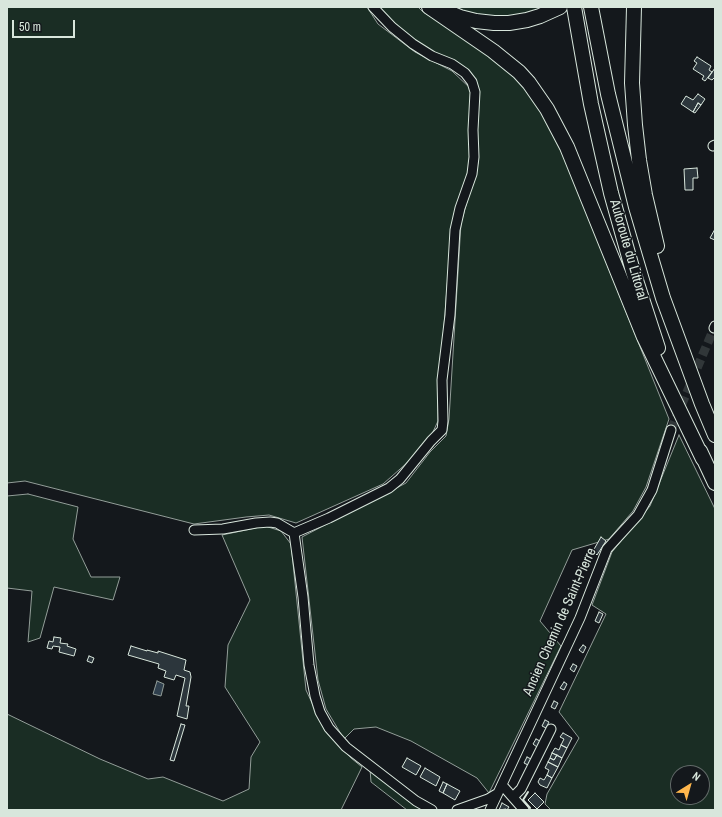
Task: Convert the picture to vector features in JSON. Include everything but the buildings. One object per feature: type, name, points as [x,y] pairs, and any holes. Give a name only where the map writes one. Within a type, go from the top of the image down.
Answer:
[{"type":"highway","points":[[429,7],[493,51],[519,72],[529,82],[547,109],[567,146],[644,337],[703,459]]},
{"type":"highway","points":[[438,7],[460,17],[494,23],[509,23],[527,20],[560,7]]},
{"type":"highway","name":"Autoroute du Littoral","points":[[591,7],[608,94],[636,207],[663,298],[715,435]]},
{"type":"highway","points":[[634,7],[632,83],[639,160],[653,233],[702,404]]},
{"type":"highway","name":"Autoroute du Littoral","points":[[575,13],[598,139],[611,193],[633,271],[665,367],[684,415],[715,483]]},
{"type":"street","points":[[294,533],[329,518],[389,488],[400,480],[431,441],[442,430],[442,380],[450,315],[455,230],[460,208],[472,174],[474,157],[473,130],[475,92],[472,82],[465,73],[452,64],[432,56],[412,44],[392,27],[373,7]]},
{"type":"street","name":"Ancien Chemin de Saint-Pierre","points":[[490,810],[546,687],[580,618],[607,549],[638,515],[652,490],[671,430]]},
{"type":"street","points":[[194,530],[222,529],[270,522],[277,523],[294,533]]},
{"type":"street","points":[[294,533],[303,597],[308,665],[320,712],[329,728],[346,748],[416,801],[432,810]]},
{"type":"street","points":[[513,798],[521,789],[551,729]]},
{"type":"street","points":[[457,810],[488,799],[501,788],[524,810]]},
{"type":"green space","points":[[7,7],[367,7],[378,24],[415,52],[452,71],[471,89],[471,161],[452,226],[438,400],[438,421],[432,434],[416,455],[383,484],[296,523],[269,515],[194,524],[25,481],[7,483]]},
{"type":"green space","points":[[379,7],[418,7],[423,12],[488,52],[513,74],[537,102],[564,157],[669,419],[646,487],[633,511],[609,539],[572,550],[540,621],[561,646],[489,793],[477,778],[411,741],[376,727],[354,729],[344,739],[326,709],[318,680],[302,537],[406,483],[430,452],[446,436],[449,419],[461,223],[478,163],[475,79],[401,31]]},
{"type":"green space","points":[[450,7],[548,7],[528,14],[502,17],[477,16]]},
{"type":"green space","points":[[679,435],[715,509],[715,810],[551,810],[545,804],[547,794],[579,738],[559,712],[606,614],[592,605],[612,552],[650,506]]},
{"type":"green space","points":[[28,494],[78,507],[73,539],[91,577],[120,577],[113,600],[54,587],[40,638],[28,642],[32,591],[7,588],[7,496]]},
{"type":"green space","points":[[265,526],[281,531],[291,544],[306,690],[325,731],[351,758],[362,767],[341,810],[7,810],[7,714],[100,759],[148,779],[163,777],[223,801],[249,789],[251,757],[260,742],[225,687],[228,645],[250,600],[222,535]]},
{"type":"green space","points":[[370,769],[422,810],[407,810],[371,782]]},
{"type":"water","points":[[157,681],[164,684],[161,696],[153,694]]},
{"type":"tunnel","points":[[671,430],[714,328]]},
{"type":"wall","points":[[528,792],[523,800],[530,808]]}]
